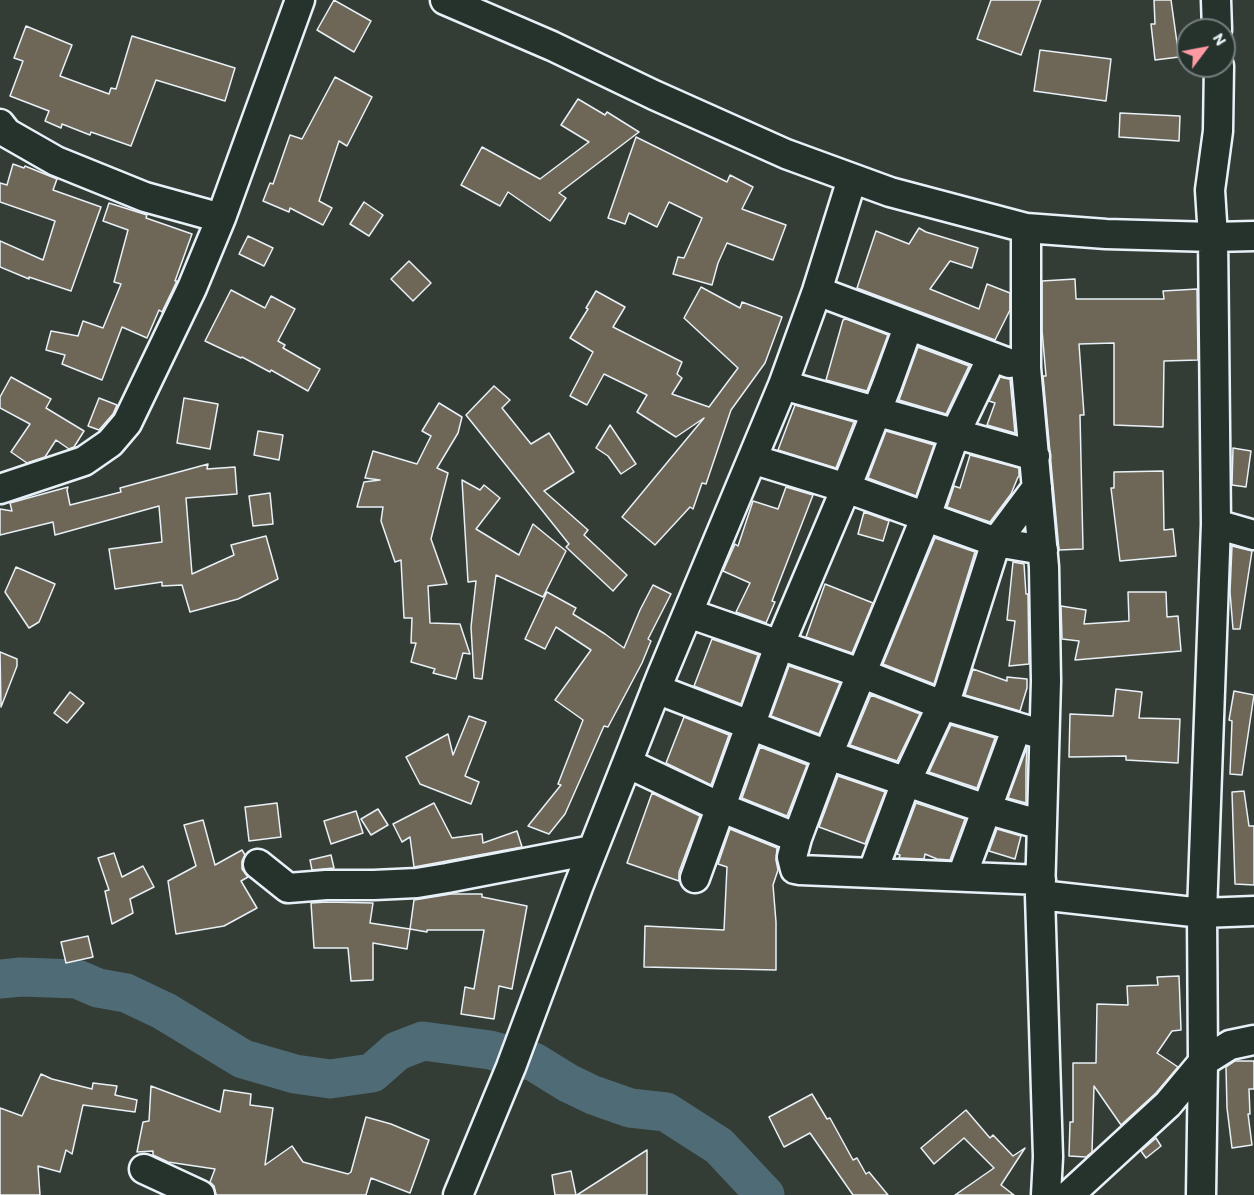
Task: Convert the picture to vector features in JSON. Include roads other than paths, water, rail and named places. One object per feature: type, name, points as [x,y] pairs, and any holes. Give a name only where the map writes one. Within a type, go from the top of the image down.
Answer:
[{"type":"street","points":[[0,489],[84,461],[110,443],[127,423],[192,288],[221,218],[300,0]]},
{"type":"street","points":[[445,0],[552,46],[775,149],[890,192],[1026,228],[1106,234],[1254,236]]},
{"type":"street","points":[[1216,0],[1217,18]]},
{"type":"street","points":[[1201,1195],[1202,913],[1216,525],[1213,237],[1210,190],[1218,131],[1219,78]]},
{"type":"street","points":[[0,124],[7,133],[56,161],[145,197],[221,218]]},
{"type":"street","points":[[458,1195],[511,1067],[592,850],[656,689],[783,385],[817,291],[852,179]]},
{"type":"street","points":[[1026,228],[1026,368],[1043,550],[1046,681],[1041,888],[1048,1157],[1046,1195]]},
{"type":"street","points":[[817,291],[908,327],[1026,368]]},
{"type":"street","points":[[695,878],[779,646],[846,489],[908,327]]},
{"type":"street","points":[[992,357],[956,434],[863,674],[828,755],[797,838],[792,857],[795,869],[962,876],[1202,913],[1254,910]]},
{"type":"street","points":[[783,385],[1035,456]]},
{"type":"street","points":[[752,459],[926,516],[996,542],[1043,550]]},
{"type":"street","points":[[873,872],[906,782],[949,690],[996,542],[1037,487]]},
{"type":"street","points":[[1216,525],[1254,535]]},
{"type":"street","points":[[688,613],[863,674],[942,705],[1044,735]]},
{"type":"street","points":[[656,689],[828,755],[986,809],[1042,825]]},
{"type":"street","points":[[962,876],[1017,727]]},
{"type":"street","points":[[627,763],[720,807],[797,838]]},
{"type":"street","points":[[258,864],[288,888],[374,885],[417,883],[592,850]]},
{"type":"street","points":[[1069,1195],[1168,1104],[1203,1062],[1230,1046],[1254,1040]]},
{"type":"street","points":[[144,1169],[200,1195]]},
{"type":"waterway","points":[[0,979],[21,977],[77,979],[98,988],[126,993],[164,1011],[243,1059],[295,1074],[330,1079],[372,1073],[397,1051],[423,1041],[490,1050],[534,1062],[593,1095],[630,1108],[666,1112],[719,1146],[765,1195]]}]
